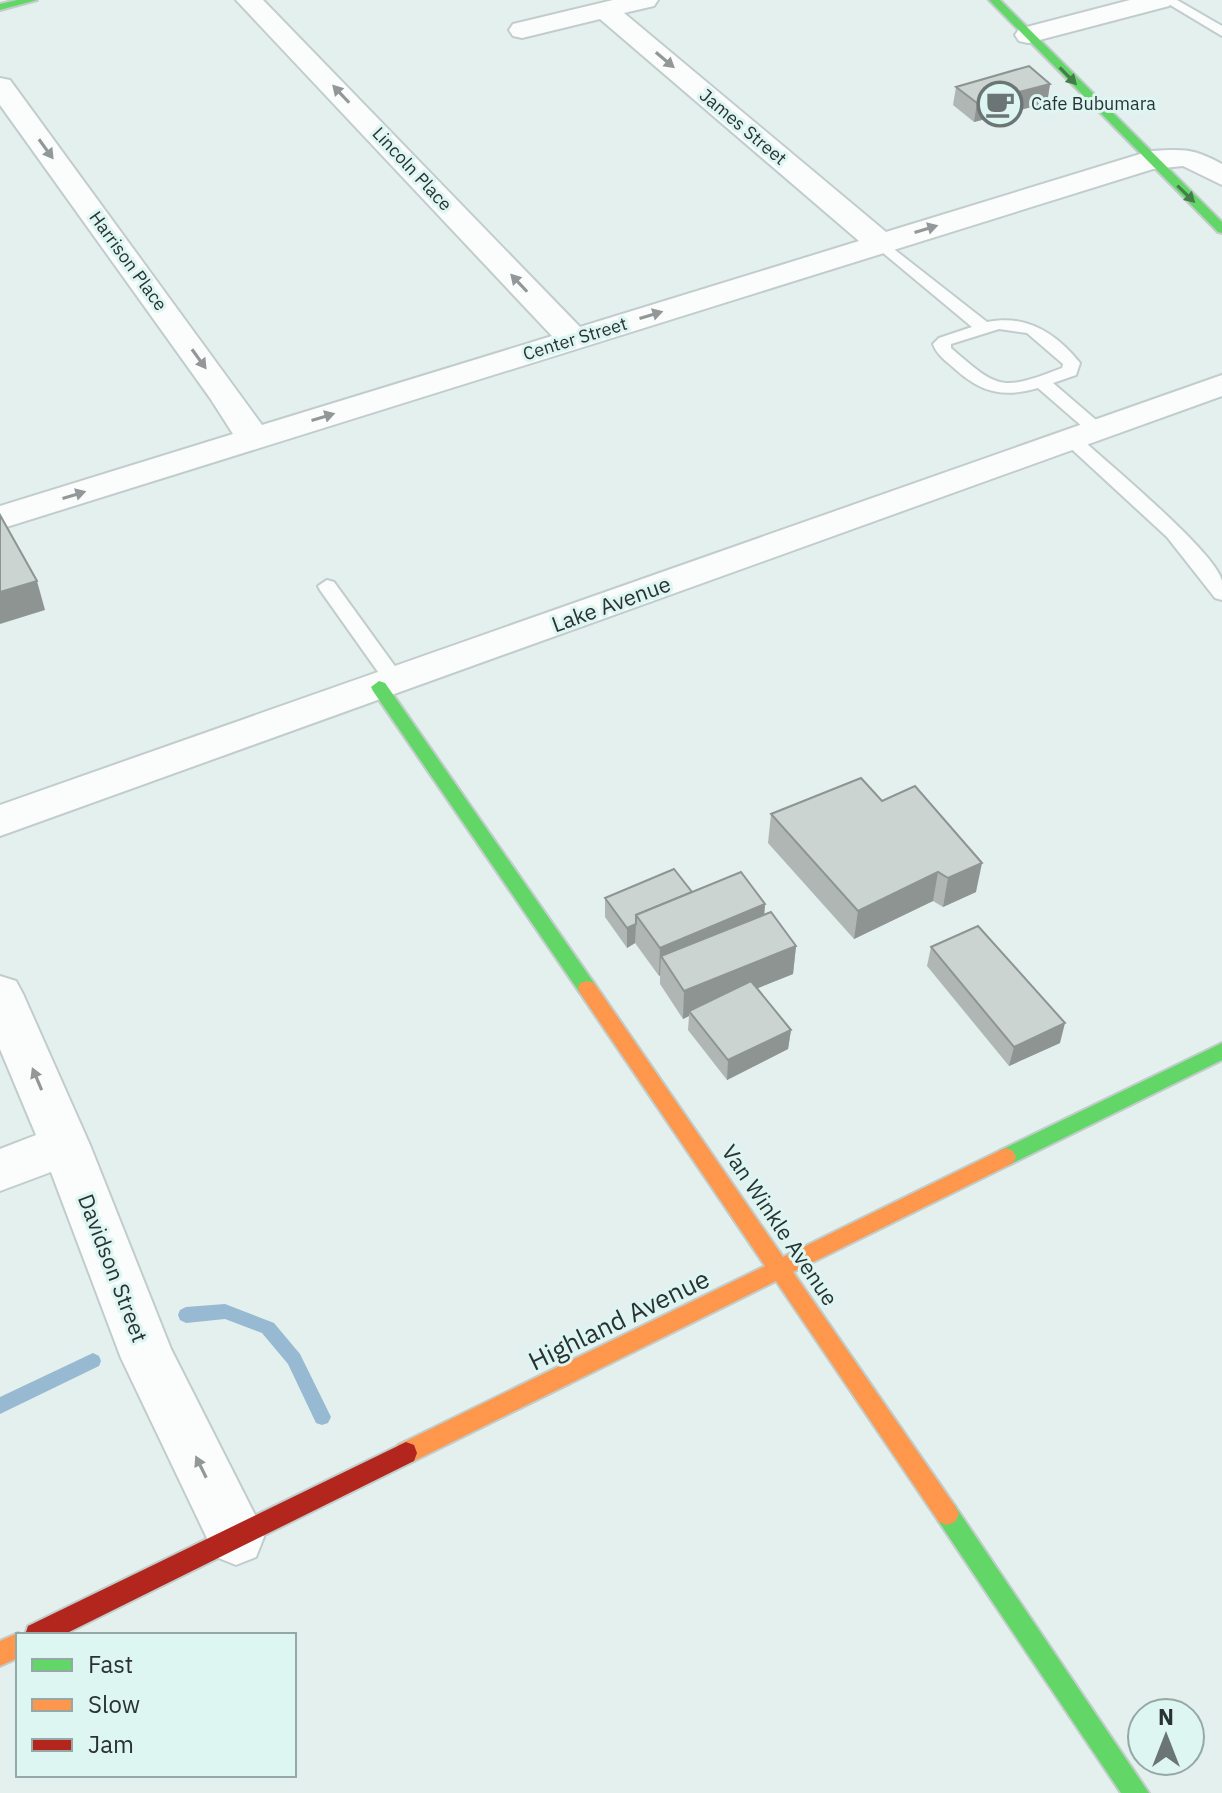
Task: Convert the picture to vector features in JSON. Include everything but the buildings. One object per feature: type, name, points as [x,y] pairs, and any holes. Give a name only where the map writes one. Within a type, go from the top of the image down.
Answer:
[{"type":"street","points":[[0,7],[32,0]]},
{"type":"street","name":"Lincoln Place","points":[[249,0],[573,339]]},
{"type":"street","points":[[522,30],[645,0]]},
{"type":"street","points":[[994,0],[1222,229]]},
{"type":"street","points":[[1028,35],[1160,0]]},
{"type":"street","name":"James Street","points":[[605,10],[881,244]]},
{"type":"street","name":"Harrison Place","points":[[0,86],[226,396],[253,439]]},
{"type":"street","name":"Center Street","points":[[0,518],[1150,160],[1188,157],[1222,176]]},
{"type":"street","name":"Lake Avenue","points":[[0,821],[1222,385]]},
{"type":"street","name":"Van Winkle Avenue","points":[[387,684],[1136,1793]]},
{"type":"street","name":"Davidson Street","points":[[0,994],[65,1145],[148,1358],[236,1537]]},
{"type":"street","name":"Highland Avenue","points":[[41,1633],[1222,1051]]},
{"type":"street","points":[[0,1170],[65,1145]]},
{"type":"lane","points":[[1168,0],[1222,32]]},
{"type":"lane","points":[[881,244],[984,328]]},
{"type":"lane","points":[[1006,322],[1029,326],[1072,363],[1070,371],[1014,391],[992,389],[943,350],[941,344],[984,328],[1006,322]]},
{"type":"lane","points":[[1041,382],[1191,552],[1222,594]]},
{"type":"lane","points":[[327,586],[387,684]]},
{"type":"waterway","points":[[186,1315],[225,1311],[268,1328],[294,1359],[322,1417]]},
{"type":"waterway","points":[[0,1406],[93,1361]]},
{"type":"traffic: fast","points":[[0,7],[32,0]]},
{"type":"traffic: fast","points":[[994,0],[1222,229]]},
{"type":"traffic: fast","points":[[379,687],[587,988]]},
{"type":"traffic: fast","points":[[1006,1157],[1222,1051]]},
{"type":"traffic: fast","points":[[947,1514],[1136,1793]]},
{"type":"traffic: slow","points":[[587,988],[947,1514]]},
{"type":"traffic: slow","points":[[406,1453],[1006,1157]]},
{"type":"traffic: slow","points":[[0,1654],[16,1646]]},
{"type":"traffic: jam","points":[[41,1633],[406,1453]]},
{"type":"place","name":"Cafe Bubumara","points":[[1000,104]]}]
